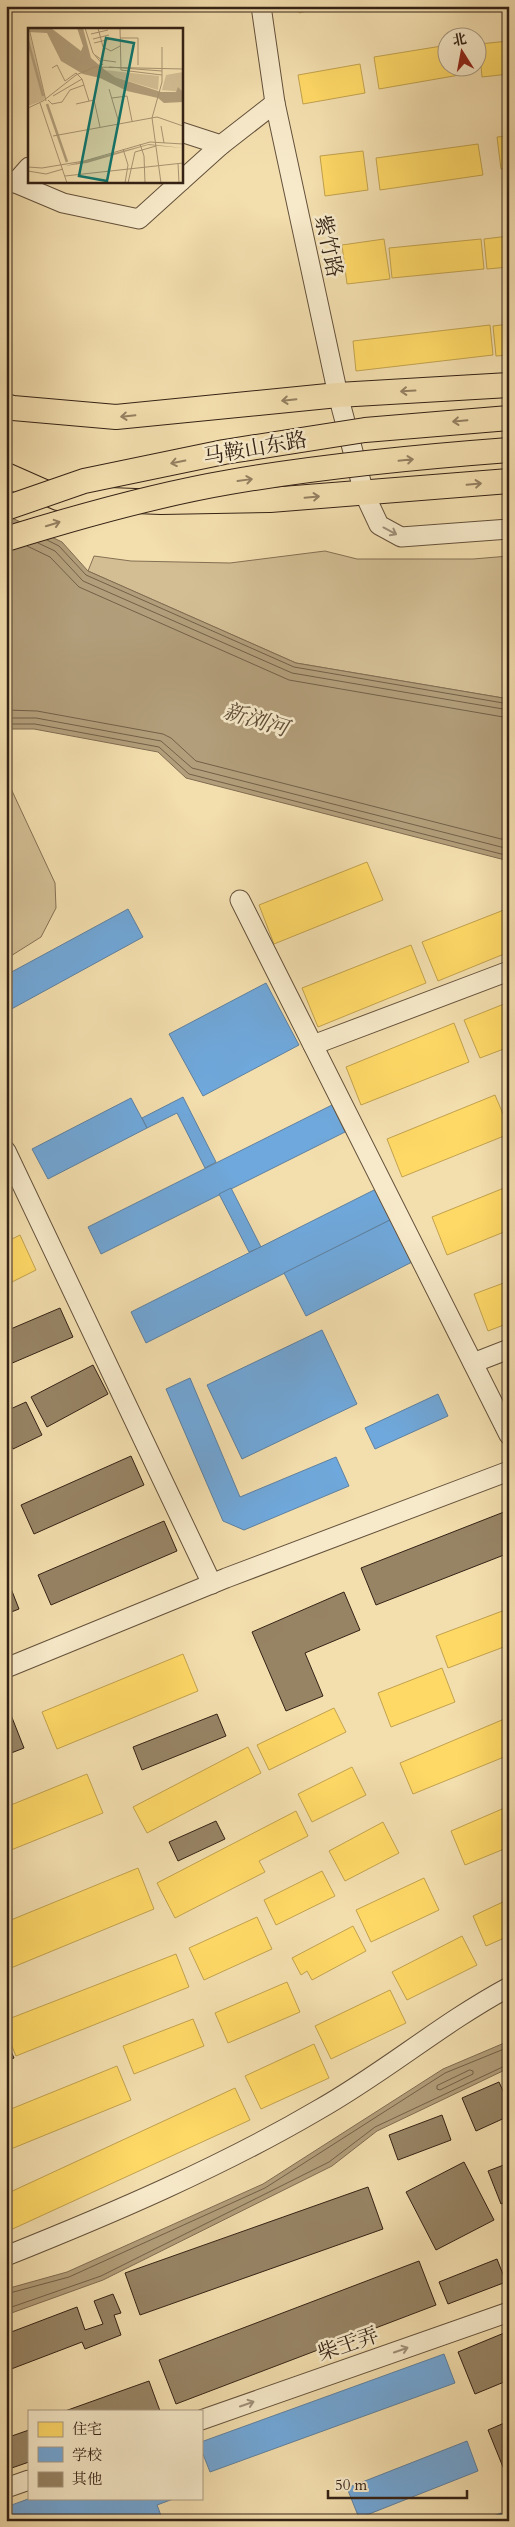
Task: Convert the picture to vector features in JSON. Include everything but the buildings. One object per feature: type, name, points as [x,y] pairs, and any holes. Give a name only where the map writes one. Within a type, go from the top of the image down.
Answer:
[{"type":"main road","points":[[6,406],[116,417],[338,395],[509,385]]},
{"type":"main road","name":"马鞍山东路","points":[[6,508],[84,481],[224,452],[365,430],[509,418]]},
{"type":"main road","name":"马鞍山东路","points":[[6,539],[94,512],[229,482],[344,466],[509,450]]},
{"type":"main road","points":[[6,475],[58,498],[161,502],[270,500],[509,481]]},
{"type":"street","name":"紫竹路","points":[[261,6],[275,103],[338,395],[364,493],[378,525],[401,537],[509,530]]},
{"type":"street","points":[[182,180],[221,145],[275,103]]},
{"type":"street","points":[[182,132],[221,145]]},
{"type":"street","points":[[28,168],[11,181],[63,203],[139,219],[180,182]]},
{"type":"street","points":[[240,900],[509,1435]]},
{"type":"street","points":[[313,1045],[509,971]]},
{"type":"street","points":[[6,1151],[212,1584]]},
{"type":"street","points":[[473,1363],[509,1349]]},
{"type":"street","points":[[6,1668],[212,1584],[509,1472]]},
{"type":"street","points":[[6,2256],[184,2179],[319,2110],[475,2005],[509,1987]]},
{"type":"street","name":"柴王弄","points":[[202,2420],[509,2312]]},
{"type":"street","points":[[6,2488],[28,2480]]},
{"type":"shaded area","points":[[325,551],[357,559],[473,559],[509,556],[509,699],[296,663],[88,571],[94,556],[131,561],[230,563]]},
{"type":"shaded area","points":[[6,778],[55,883],[56,908],[41,937],[6,959]]},
{"type":"water","name":"新浏河","points":[[6,515],[62,542],[88,571],[296,663],[509,699],[509,861],[186,778],[158,752],[34,729],[6,729]]},
{"type":"water","points":[[509,2041],[509,2068],[377,2131],[332,2166],[103,2280],[6,2315],[6,2289],[67,2272],[263,2184],[443,2069]]}]
